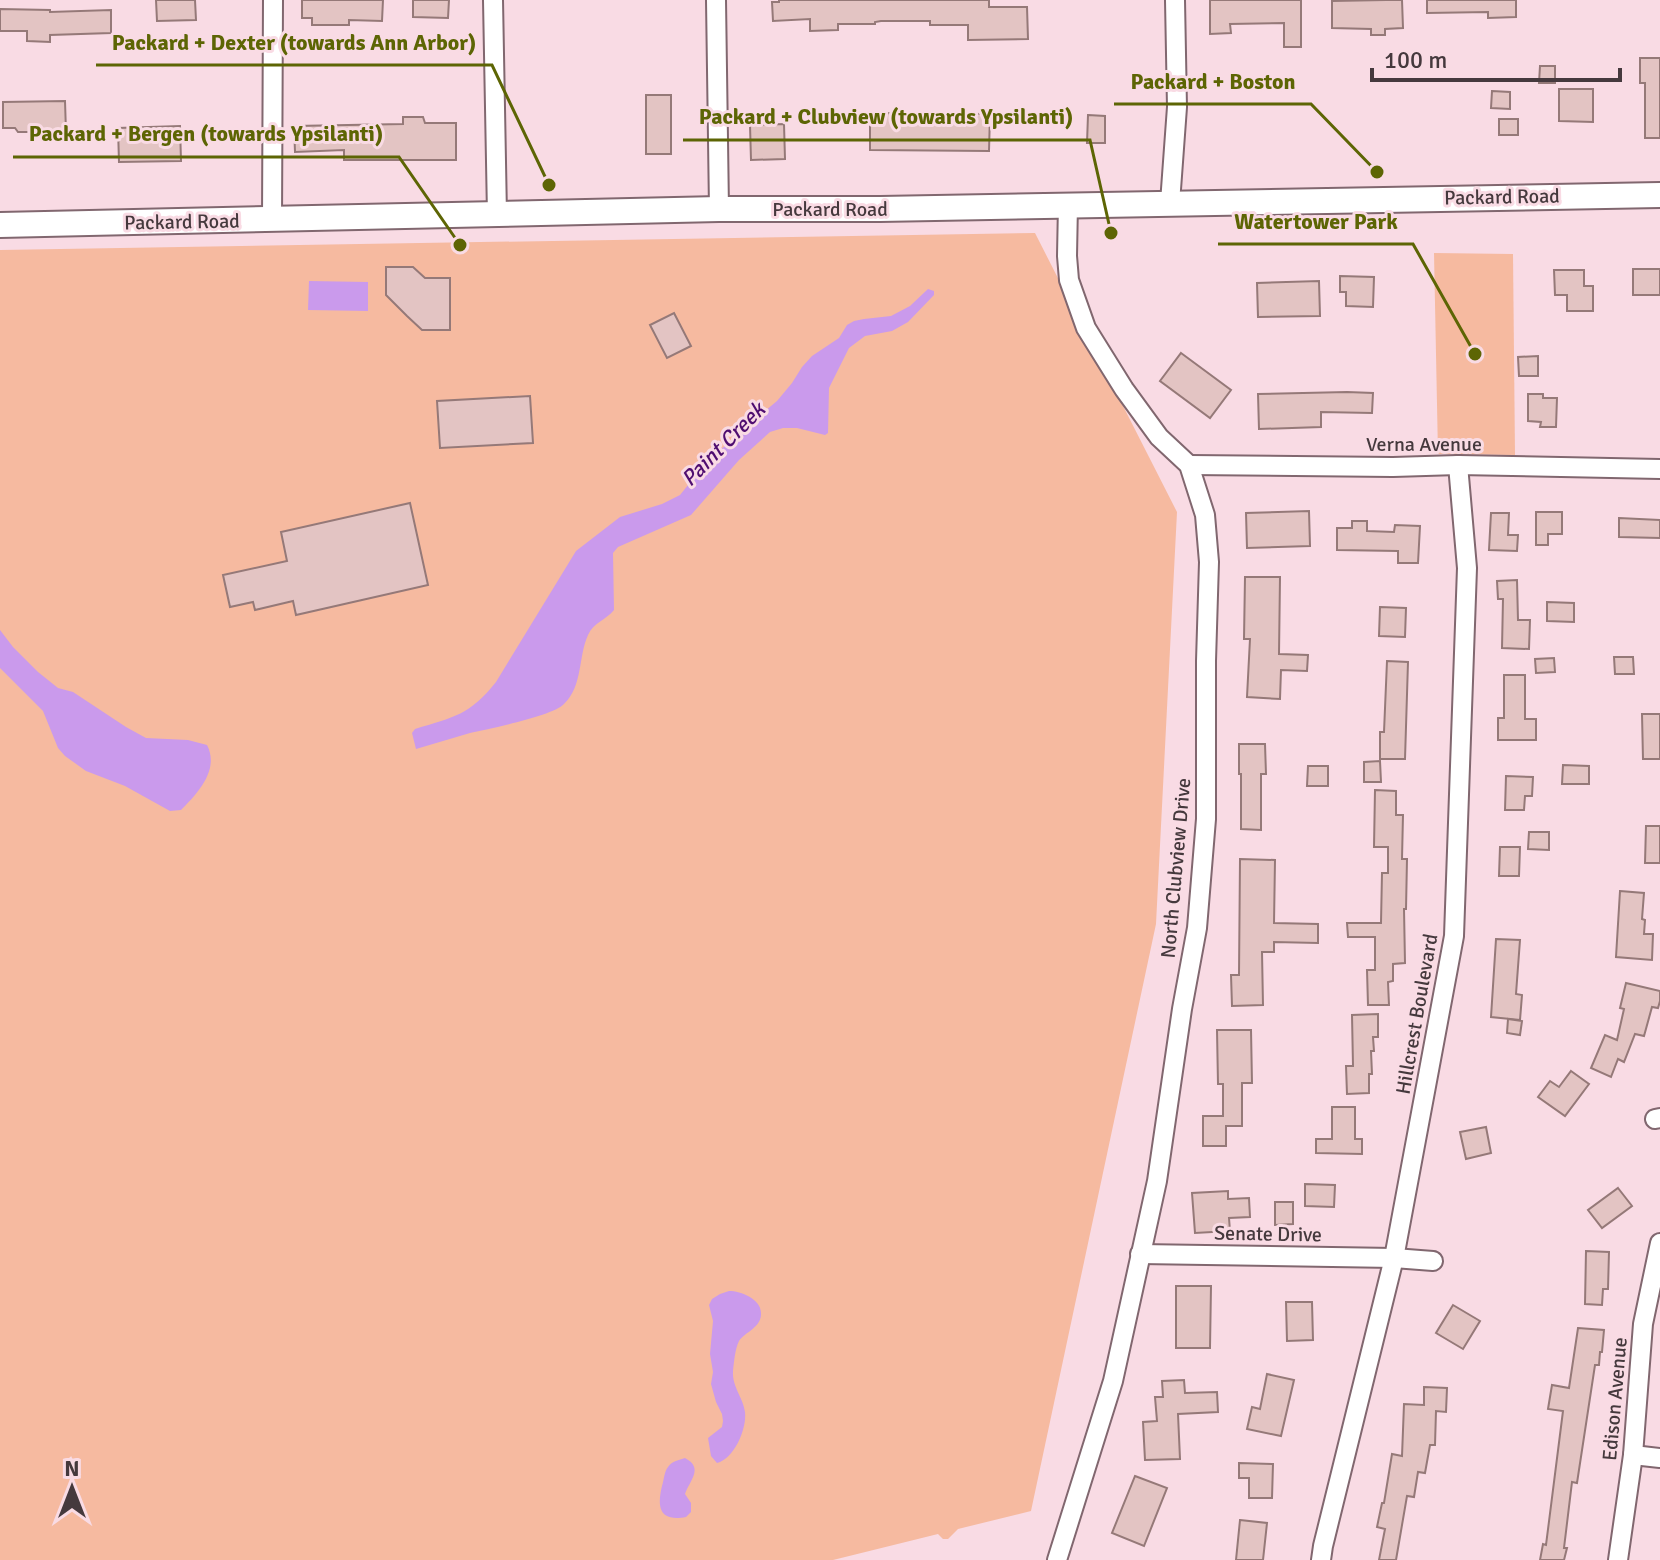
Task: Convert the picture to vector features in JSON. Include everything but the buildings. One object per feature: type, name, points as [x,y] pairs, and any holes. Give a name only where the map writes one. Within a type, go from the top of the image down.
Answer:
[{"type":"main road","name":"Packard Road","points":[[0,225],[719,209],[1660,195]]},
{"type":"street","points":[[272,220],[273,0]]},
{"type":"street","points":[[493,0],[497,215]]},
{"type":"street","points":[[716,0],[719,209]]},
{"type":"street","points":[[1170,203],[1177,107],[1175,0]]},
{"type":"street","name":"North Clubview Drive","points":[[1057,1560],[1113,1381],[1157,1181],[1197,928],[1206,819],[1209,562],[1205,515],[1189,465],[1159,437],[1086,328],[1069,280],[1068,204]]},
{"type":"street","name":"Verna Avenue","points":[[1189,465],[1660,469]]},
{"type":"street","name":"Hillcrest Boulevard","points":[[1321,1560],[1394,1258],[1454,936],[1467,568],[1458,465]]},
{"type":"street","name":"Edison Avenue","points":[[1618,1560],[1633,1455],[1643,1324],[1660,1243]]},
{"type":"street","name":"Senate Drive","points":[[1140,1254],[1433,1261]]},
{"type":"street","points":[[1633,1455],[1660,1458]]},
{"type":"shaded area","points":[[1035,233],[1177,512],[1156,924],[1031,1511],[958,1529],[948,1539],[938,1534],[833,1560],[0,1560],[0,250]]},
{"type":"shaded area","points":[[1434,253],[1513,254],[1515,455],[1438,454]]},
{"type":"shaded area","points":[[309,281],[368,282],[368,311],[308,310]]},
{"type":"shaded area","points":[[928,289],[934,291],[934,295],[908,322],[892,331],[865,336],[849,348],[829,388],[828,433],[825,435],[797,428],[770,432],[739,460],[691,515],[618,547],[613,553],[614,610],[588,635],[574,689],[564,704],[534,717],[416,749],[412,733],[415,729],[469,708],[496,682],[576,551],[620,517],[680,495],[709,459],[777,401],[812,356],[839,338],[847,325],[854,321],[891,316],[910,306]]},
{"type":"shaded area","points":[[0,630],[38,672],[58,688],[73,692],[126,727],[146,738],[188,740],[207,745],[211,763],[209,772],[194,797],[181,810],[170,811],[125,786],[86,771],[65,756],[58,748],[43,711],[0,668]]},
{"type":"shaded area","points":[[729,1291],[750,1297],[758,1304],[761,1318],[739,1341],[735,1356],[733,1377],[744,1407],[744,1427],[734,1450],[717,1463],[711,1456],[708,1438],[722,1427],[723,1421],[711,1384],[713,1321],[709,1305],[712,1299]]},
{"type":"shaded area","points":[[685,1458],[695,1470],[685,1494],[691,1503],[691,1512],[686,1517],[670,1517],[660,1506],[665,1474],[672,1463]]},
{"type":"place","name":"Packard + Boston","points":[[1377,172]]},
{"type":"place","name":"Packard + Dexter (towards Ann Arbor)","points":[[549,185]]},
{"type":"place","name":"Packard + Clubview (towards Ypsilanti)","points":[[1111,233]]},
{"type":"place","name":"Packard + Bergen (towards Ypsilanti)","points":[[460,245]]},
{"type":"place","name":"Watertower Park","points":[[1475,354]]},
{"type":"water label","name":"Paint Creek","points":[[723,444]]}]
